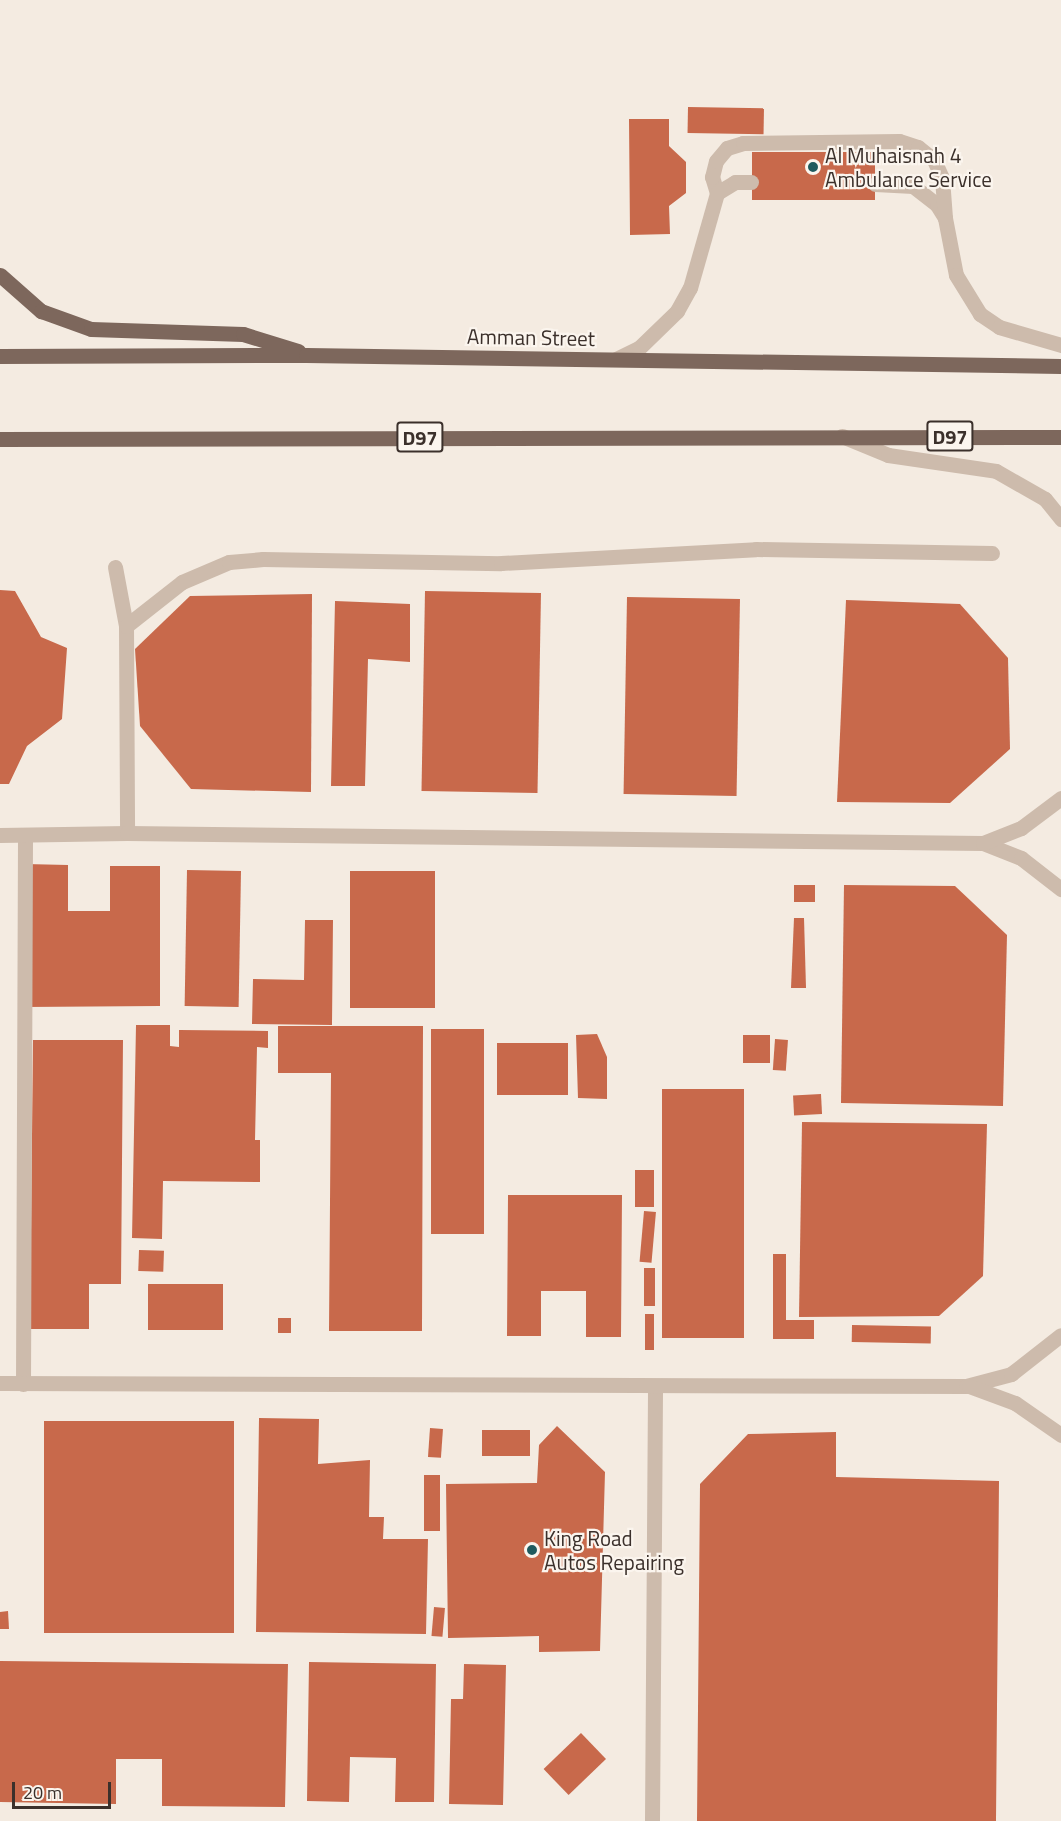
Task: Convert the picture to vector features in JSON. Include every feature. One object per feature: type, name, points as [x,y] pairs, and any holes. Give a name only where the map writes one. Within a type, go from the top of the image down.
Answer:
[{"type":"main road","points":[[0,274],[41,310],[91,329],[243,334],[306,355]]},
{"type":"main road","name":"Amman Street","points":[[0,356],[306,355],[1061,366]]},
{"type":"main road","name":"D97","points":[[0,439],[840,435],[1061,437]]},
{"type":"street","points":[[616,359],[639,348],[677,311],[690,288],[717,193],[712,177],[716,161],[727,148],[743,143],[899,141],[918,147],[934,160],[942,178],[945,218],[957,275],[980,314],[999,327],[1061,345]]},
{"type":"street","points":[[717,193],[735,182],[751,182]]},
{"type":"street","points":[[874,184],[913,186],[932,200],[945,218]]},
{"type":"street","points":[[840,435],[888,455],[996,471],[1045,499],[1061,519]]},
{"type":"street","points":[[126,626],[182,582],[229,562],[263,559],[501,563],[756,549],[992,553]]},
{"type":"street","points":[[115,567],[126,626],[127,833]]},
{"type":"street","points":[[983,843],[1021,828],[1061,798]]},
{"type":"street","points":[[0,835],[127,833],[983,843],[1021,858],[1061,889]]},
{"type":"street","points":[[23,1383],[25,836]]},
{"type":"street","points":[[0,1383],[654,1388],[966,1386],[1011,1374],[1061,1335]]},
{"type":"street","points":[[966,1386],[1015,1403],[1061,1435]]},
{"type":"street","points":[[652,1821],[654,1388]]},
{"type":"building","points":[[688,107],[764,108],[764,134],[688,133]]},
{"type":"building","points":[[629,119],[669,119],[669,146],[686,162],[686,193],[669,206],[670,234],[630,235]]},
{"type":"building","name":"Al Muhaisnah 4 Ambulance Service","points":[[752,152],[875,152],[875,200],[752,200]]},
{"type":"building","points":[[0,590],[15,591],[41,637],[67,648],[62,719],[27,746],[9,784],[0,784]]},
{"type":"building","points":[[425,591],[541,593],[537,793],[422,791]]},
{"type":"building","points":[[312,594],[311,792],[191,789],[140,726],[135,649],[190,596]]},
{"type":"building","points":[[627,597],[740,599],[737,796],[624,794]]},
{"type":"building","points":[[846,600],[960,604],[1008,658],[1010,749],[950,803],[837,802]]},
{"type":"building","points":[[335,601],[410,604],[410,662],[368,659],[365,786],[331,786]]},
{"type":"building","points":[[25,864],[68,865],[68,911],[110,911],[110,866],[160,866],[160,1006],[25,1007]]},
{"type":"building","points":[[187,870],[241,871],[239,1007],[185,1006]]},
{"type":"building","points":[[350,871],[435,871],[435,1008],[350,1008]]},
{"type":"building","points":[[794,885],[815,885],[815,902],[794,902]]},
{"type":"building","points":[[844,885],[955,886],[1007,935],[1003,1106],[841,1103]]},
{"type":"building","points":[[794,918],[804,918],[806,988],[791,988]]},
{"type":"building","points":[[305,920],[333,920],[332,1025],[252,1024],[253,979],[304,980]]},
{"type":"building","points":[[136,1025],[170,1025],[170,1046],[179,1047],[179,1030],[268,1031],[268,1048],[257,1047],[255,1140],[260,1140],[260,1182],[163,1181],[162,1239],[132,1238]]},
{"type":"building","points":[[278,1026],[423,1026],[422,1331],[329,1331],[331,1073],[278,1073]]},
{"type":"building","points":[[431,1029],[484,1029],[484,1234],[431,1234]]},
{"type":"building","points":[[597,1034],[607,1057],[607,1099],[578,1098],[576,1035]]},
{"type":"building","points":[[743,1035],[770,1035],[770,1063],[743,1063]]},
{"type":"building","points":[[775,1039],[788,1040],[786,1071],[773,1070]]},
{"type":"building","points":[[33,1040],[123,1040],[121,1284],[89,1284],[89,1329],[30,1329]]},
{"type":"building","points":[[497,1043],[568,1043],[568,1095],[497,1095]]},
{"type":"building","points":[[662,1089],[744,1089],[744,1338],[662,1338]]},
{"type":"building","points":[[821,1094],[822,1114],[794,1115],[793,1095]]},
{"type":"building","points":[[802,1122],[987,1124],[983,1276],[939,1316],[799,1317]]},
{"type":"building","points":[[635,1170],[654,1170],[654,1207],[635,1207]]},
{"type":"building","points":[[508,1195],[622,1195],[621,1337],[586,1337],[586,1291],[541,1291],[541,1336],[507,1336]]},
{"type":"building","points":[[644,1211],[656,1212],[652,1263],[640,1262]]},
{"type":"building","points":[[139,1250],[164,1251],[163,1272],[138,1271]]},
{"type":"building","points":[[773,1254],[786,1254],[786,1320],[814,1320],[814,1339],[773,1339]]},
{"type":"building","points":[[644,1268],[655,1268],[655,1306],[644,1306]]},
{"type":"building","points":[[148,1284],[223,1284],[223,1330],[148,1330]]},
{"type":"building","points":[[645,1314],[654,1314],[654,1350],[645,1350]]},
{"type":"building","points":[[278,1318],[291,1318],[291,1333],[278,1333]]},
{"type":"building","points":[[852,1325],[931,1326],[931,1343],[852,1342]]},
{"type":"building","points":[[259,1418],[319,1419],[318,1464],[370,1460],[369,1517],[384,1517],[383,1539],[428,1539],[426,1634],[256,1632]]},
{"type":"building","points":[[44,1421],[234,1421],[234,1633],[44,1633]]},
{"type":"building","points":[[557,1426],[605,1472],[600,1651],[539,1652],[539,1636],[448,1638],[446,1484],[537,1483],[539,1445]]},
{"type":"building","points":[[430,1428],[443,1429],[441,1458],[428,1457]]},
{"type":"building","points":[[482,1430],[530,1430],[530,1456],[482,1456]]},
{"type":"building","points":[[836,1432],[836,1477],[999,1481],[996,1821],[697,1821],[700,1484],[748,1434]]},
{"type":"building","points":[[424,1475],[440,1475],[440,1531],[424,1531]]},
{"type":"building","points":[[434,1607],[445,1608],[442,1637],[431,1636]]},
{"type":"building","points":[[8,1611],[9,1629],[0,1629],[0,1612]]},
{"type":"building","points":[[0,1661],[288,1664],[285,1807],[162,1806],[162,1759],[116,1759],[116,1804],[0,1802]]},
{"type":"building","points":[[309,1662],[436,1664],[434,1802],[395,1802],[396,1758],[350,1757],[349,1802],[307,1801]]},
{"type":"building","points":[[464,1664],[506,1665],[503,1805],[449,1804],[451,1699],[463,1699]]},
{"type":"building","points":[[581,1733],[606,1759],[569,1795],[544,1769]]},
{"type":"place","name":"Al Muhaisnah 4 Ambulance Service","points":[[813,167]]},
{"type":"place","name":"King Road Autos Repairing","points":[[532,1550]]}]
